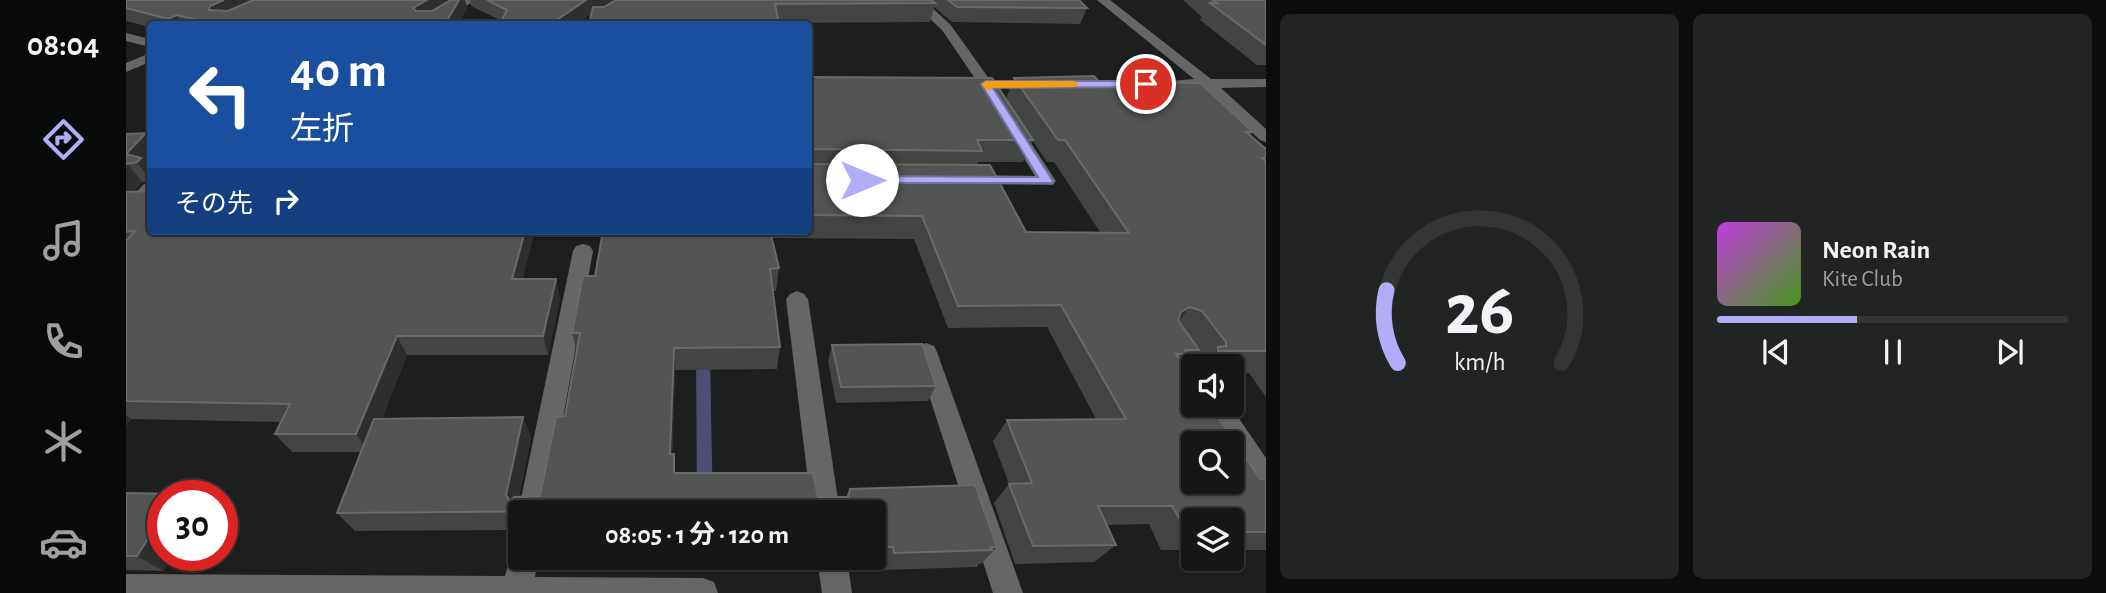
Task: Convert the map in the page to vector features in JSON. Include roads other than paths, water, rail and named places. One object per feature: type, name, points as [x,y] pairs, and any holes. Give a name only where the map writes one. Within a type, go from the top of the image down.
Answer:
[{"type":"street","points":[[432,21],[470,0]]},
{"type":"street","points":[[1103,0],[1208,84],[1266,137]]},
{"type":"street","points":[[916,4],[946,27],[986,84],[1047,181],[954,180]]},
{"type":"street","points":[[126,37],[147,42]]},
{"type":"street","points":[[126,68],[147,58]]},
{"type":"street","points":[[1159,84],[1266,83]]},
{"type":"street","points":[[945,85],[1053,84]]},
{"type":"street","points":[[126,214],[147,191]]},
{"type":"street","points":[[535,500],[583,251]]},
{"type":"street","points":[[797,299],[824,500]]},
{"type":"street","points":[[1172,341],[1181,354]]},
{"type":"street","points":[[926,352],[1008,593]]},
{"type":"street","points":[[1224,417],[1266,481]]},
{"type":"street","points":[[517,592],[521,570]]},
{"type":"street","points":[[834,570],[837,593]]},
{"type":"street","points":[[126,589],[313,593],[703,593]]},
{"type":"waterway","points":[[703,356],[705,500]]}]
